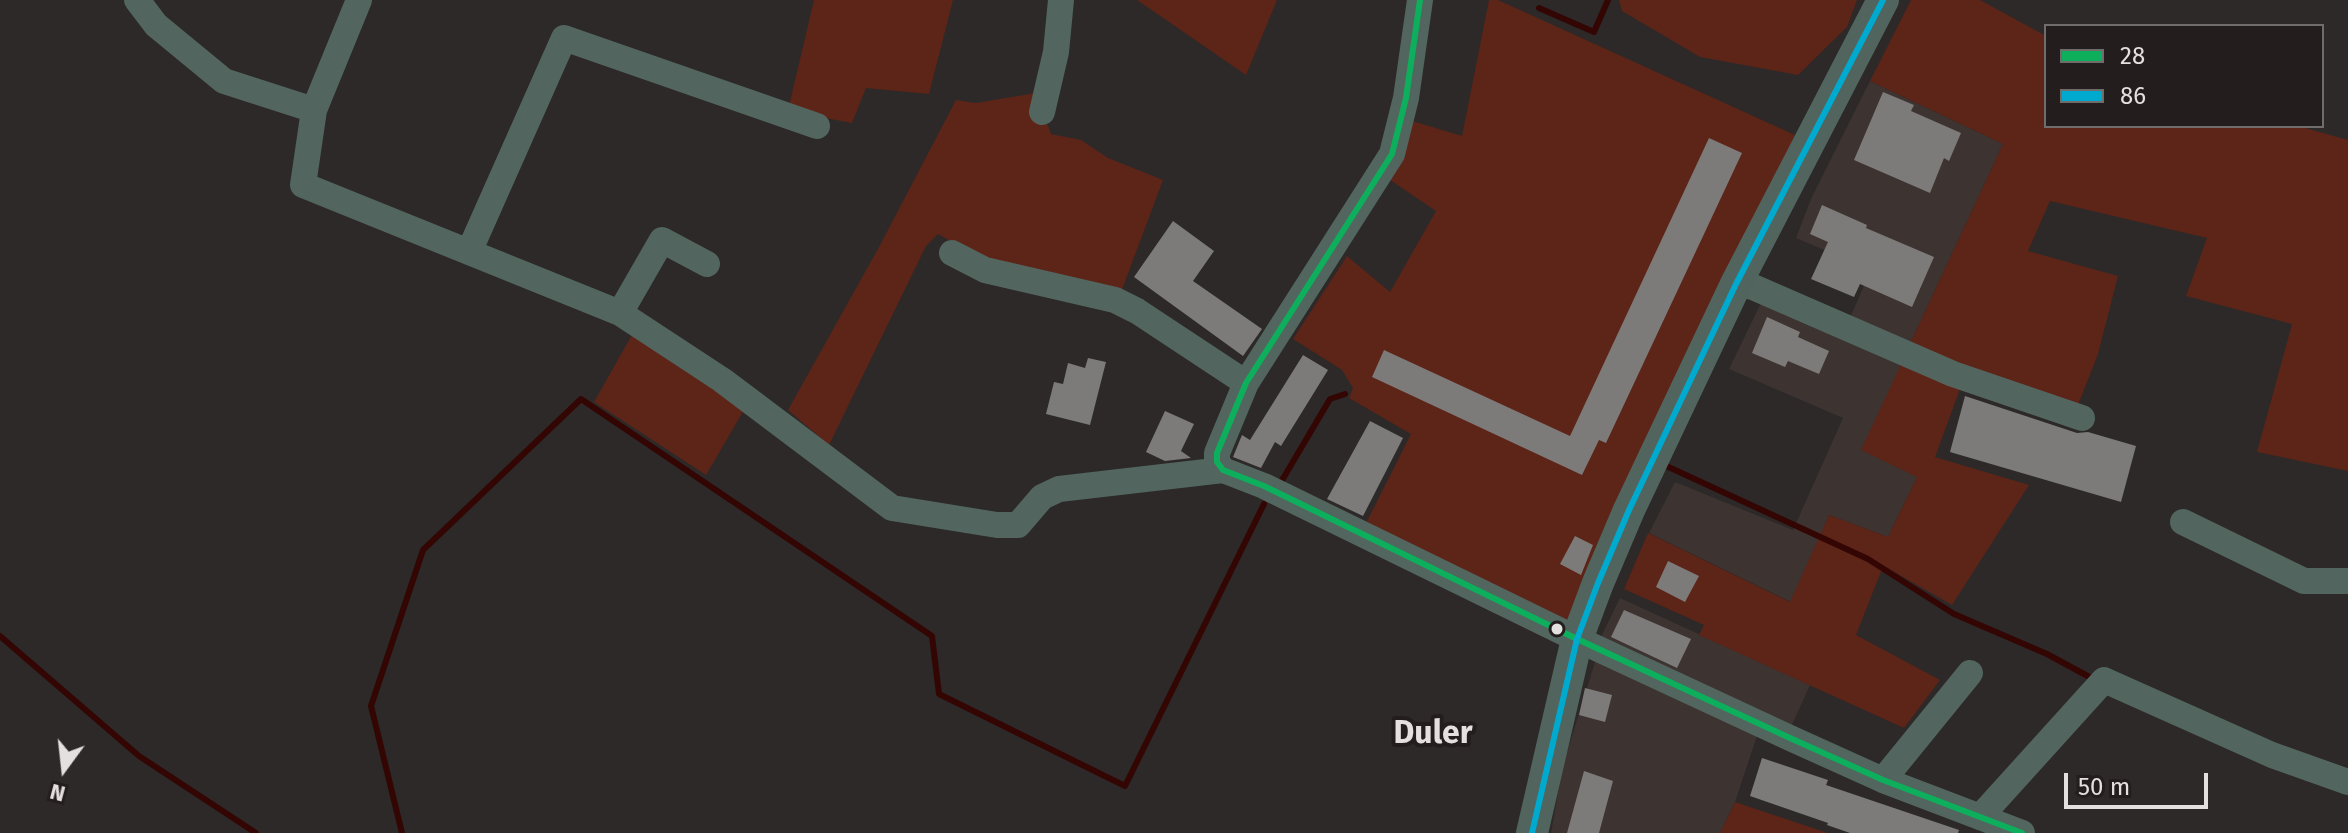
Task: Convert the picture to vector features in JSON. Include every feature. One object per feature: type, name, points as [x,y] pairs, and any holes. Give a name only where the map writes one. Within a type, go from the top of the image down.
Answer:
[{"type":"main road","points":[[1532,833],[1577,639],[1629,510],[1736,284],[1883,0]]},
{"type":"street","points":[[137,0],[156,25],[224,81],[314,110]]},
{"type":"street","points":[[359,0],[314,110],[303,185],[620,313],[722,380],[892,508],[997,525],[1018,525],[1042,497],[1059,489],[1223,470],[1264,486],[1577,639],[1883,780],[2022,833]]},
{"type":"street","points":[[1042,112],[1056,52],[1061,0]]},
{"type":"street","points":[[1223,470],[1217,462],[1217,453],[1246,383],[1392,154],[1406,98],[1420,0]]},
{"type":"street","points":[[469,252],[564,38],[817,126]]},
{"type":"street","points":[[620,313],[662,240],[707,264]]},
{"type":"street","points":[[952,253],[985,270],[1115,300],[1137,311],[1246,383]]},
{"type":"street","points":[[1736,284],[1753,287],[1953,374],[2082,418]]},
{"type":"street","points":[[2183,522],[2304,581],[2348,581]]},
{"type":"street","points":[[1883,780],[1970,673]]},
{"type":"street","points":[[1980,817],[2104,680],[2272,755],[2348,782]]},
{"type":"shaded area","points":[[814,0],[953,0],[929,94],[866,88],[852,123],[820,117],[789,106]]},
{"type":"shaded area","points":[[1137,0],[1277,0],[1246,75]]},
{"type":"shaded area","points":[[1489,0],[1498,0],[1795,135],[1610,523],[1567,628],[1364,527],[1411,434],[1349,398],[1353,388],[1342,370],[1293,339],[1347,256],[1390,292],[1436,211],[1390,180],[1409,120],[1462,136]]},
{"type":"shaded area","points":[[1619,0],[1857,0],[1847,27],[1798,75],[1700,57],[1622,11]]},
{"type":"shaded area","points":[[1911,0],[1980,0],[2044,35],[2044,128],[2305,128],[2348,140],[2348,471],[2257,452],[2292,324],[2186,296],[2207,238],[2050,201],[2028,251],[2118,276],[2098,354],[2078,405],[1908,348],[2003,144],[1870,81]]},
{"type":"shaded area","points":[[1870,81],[2003,144],[1908,348],[1848,322],[1871,270],[1796,238],[1811,199]]},
{"type":"shaded area","points":[[1036,93],[1051,134],[1081,140],[1108,158],[1163,180],[1120,295],[986,261],[938,234],[926,246],[829,445],[788,410],[956,100],[976,103]]},
{"type":"shaded area","points":[[1762,301],[1902,362],[1917,477],[1888,537],[1829,515],[1791,602],[1649,533],[1675,482],[1793,530],[1843,418],[1729,369]]},
{"type":"shaded area","points":[[633,333],[744,410],[706,475],[594,402]]},
{"type":"shaded area","points":[[1902,362],[1960,389],[1935,457],[2029,485],[1952,605],[1884,566],[1856,635],[1940,680],[1904,728],[1699,635],[1704,625],[1624,589],[1648,533],[1790,602],[1829,515],[1888,537],[1917,477],[1861,450]]},
{"type":"shaded area","points":[[1620,598],[1810,685],[1791,727],[1600,639]]},
{"type":"shaded area","points":[[1596,659],[1757,736],[1735,802],[1720,833],[1551,833],[1563,765]]},
{"type":"shaded area","points":[[1735,802],[1828,833],[1720,833]]},
{"type":"building","points":[[1883,92],[1914,105],[1911,111],[1961,133],[1949,161],[1944,158],[1930,193],[1854,160]]},
{"type":"building","points":[[1709,138],[1742,153],[1606,443],[1599,440],[1582,475],[1372,377],[1384,350],[1570,436]]},
{"type":"building","points":[[1822,205],[1934,257],[1912,307],[1860,284],[1854,297],[1811,279],[1828,242],[1810,234]]},
{"type":"building","points":[[1173,221],[1214,251],[1193,281],[1262,329],[1243,356],[1134,277]]},
{"type":"building","points":[[1767,317],[1800,332],[1798,337],[1829,351],[1819,374],[1788,361],[1785,367],[1752,353]]},
{"type":"building","points":[[1303,355],[1328,370],[1281,446],[1275,442],[1261,468],[1233,457],[1242,435],[1250,440]]},
{"type":"building","points":[[1088,358],[1106,362],[1090,425],[1046,414],[1054,382],[1063,384],[1068,363],[1085,368]]},
{"type":"building","points":[[1965,396],[2077,433],[2088,432],[2136,446],[2121,502],[1950,452]]},
{"type":"building","points":[[1165,411],[1194,424],[1181,451],[1191,458],[1165,461],[1146,452]]},
{"type":"building","points":[[1370,421],[1403,438],[1363,516],[1327,499]]},
{"type":"building","points":[[1575,536],[1593,545],[1581,575],[1560,564]]},
{"type":"building","points":[[1668,561],[1699,576],[1685,602],[1656,587]]},
{"type":"building","points":[[1624,610],[1691,639],[1677,668],[1611,637]]},
{"type":"building","points":[[1585,688],[1612,695],[1605,722],[1579,715]]},
{"type":"building","points":[[1762,758],[1828,780],[1826,785],[1959,830],[1958,833],[1850,833],[1750,796]]},
{"type":"building","points":[[1584,771],[1613,781],[1599,833],[1567,833]]},
{"type":"waterway","points":[[1539,8],[1594,32],[1608,0]]},
{"type":"waterway","points":[[1281,482],[1330,399],[1345,394]]},
{"type":"waterway","points":[[402,833],[371,706],[423,550],[581,399],[932,636],[939,694],[1125,786],[1264,504]]},
{"type":"waterway","points":[[1662,464],[1868,559],[1954,614],[2047,654],[2095,680]]},
{"type":"waterway","points":[[0,636],[139,756],[256,833]]},
{"type":"transit line","name":"28","points":[[1420,0],[1406,98],[1392,154],[1246,383],[1217,453],[1217,462],[1223,470],[1264,486],[1577,639],[1790,738],[1883,780],[2022,833]]},
{"type":"transit line","name":"86","points":[[1532,833],[1577,639],[1598,583],[1629,510],[1736,284],[1883,0]]},
{"type":"district","name":"Duler","points":[[1433,734]]}]
